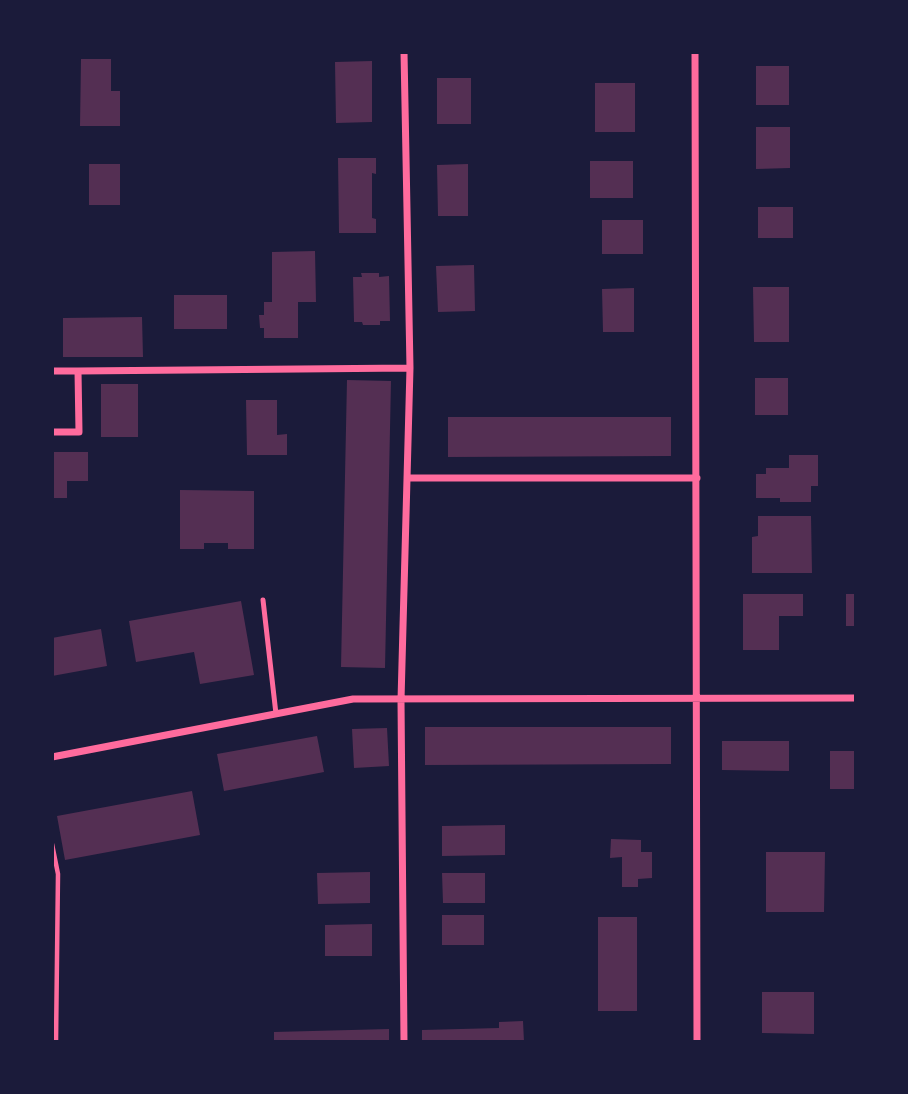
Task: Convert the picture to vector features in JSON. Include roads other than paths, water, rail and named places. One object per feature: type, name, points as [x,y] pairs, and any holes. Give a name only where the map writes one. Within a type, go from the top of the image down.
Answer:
[{"type":"street","points":[[404,52],[410,368],[401,699],[404,1041]]},
{"type":"street","points":[[695,52],[697,1041]]},
{"type":"street","points":[[52,371],[410,368]]},
{"type":"street","points":[[52,432],[79,432],[78,370]]},
{"type":"street","points":[[408,478],[697,478]]},
{"type":"street","points":[[52,757],[352,699],[856,698]]},
{"type":"lane","points":[[262,600],[276,714]]}]
